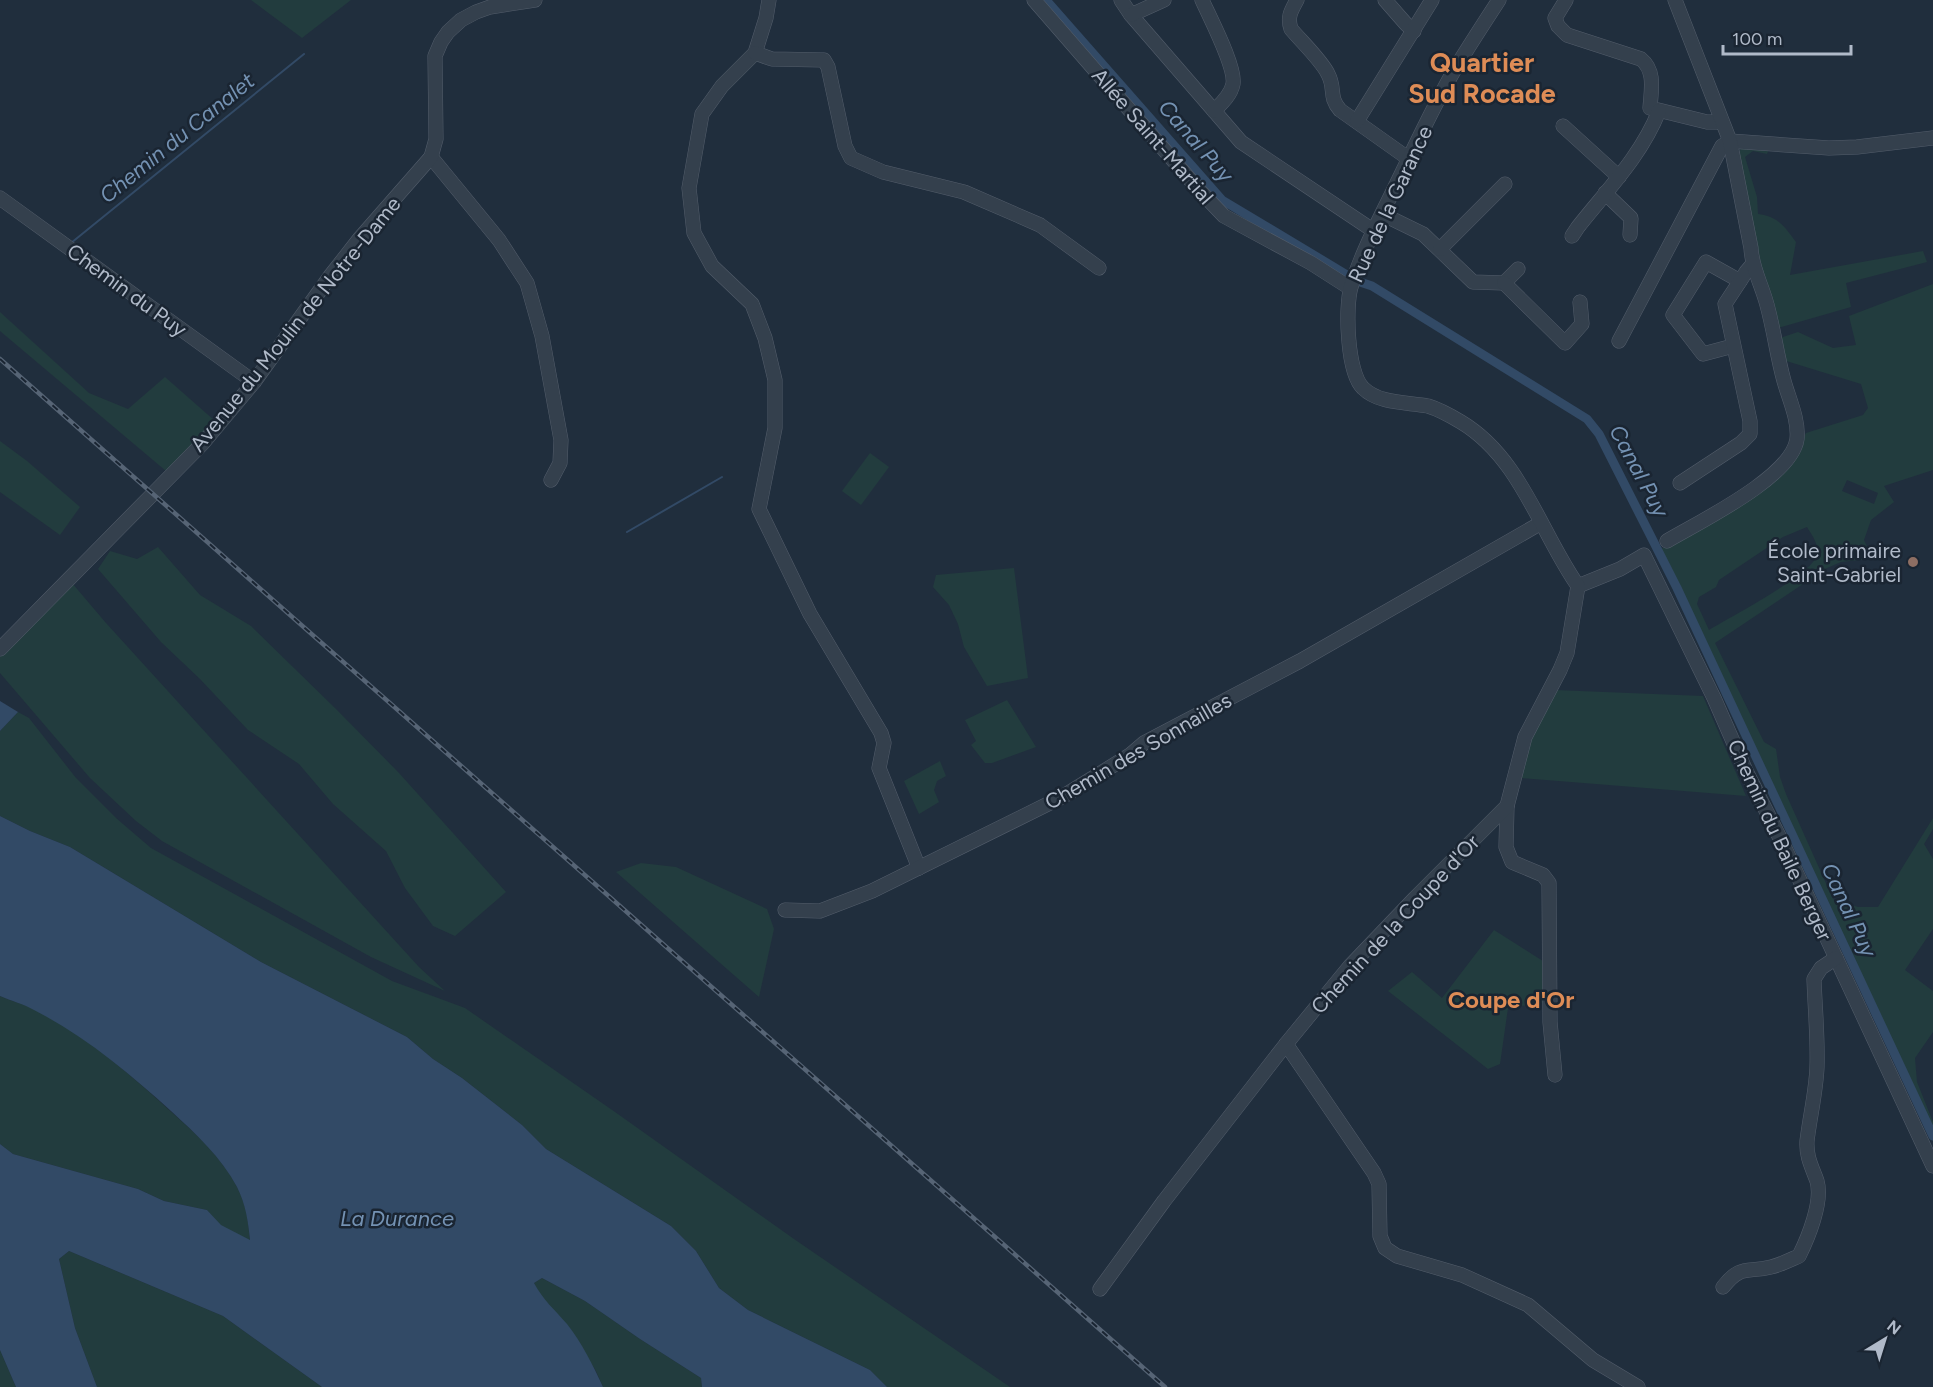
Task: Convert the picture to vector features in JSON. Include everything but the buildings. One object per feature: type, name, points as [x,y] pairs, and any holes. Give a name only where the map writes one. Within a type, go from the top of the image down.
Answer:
[{"type":"street","name":"Avenue du Moulin de Notre-Dame","points":[[0,649],[203,443],[254,382],[331,275],[430,157],[436,139],[435,56],[441,42],[461,20],[476,12],[490,7],[536,0]]},
{"type":"street","points":[[769,0],[755,53],[722,86],[702,114],[689,188],[694,233],[712,266],[752,304],[763,330],[775,381],[775,428],[759,509],[810,614],[881,733],[884,743],[879,768],[919,868]]},
{"type":"street","name":"Allée Saint-Martial","points":[[1034,0],[1224,216],[1311,263],[1353,281]]},
{"type":"street","points":[[1121,0],[1131,15],[1241,142],[1374,231]]},
{"type":"street","points":[[1131,15],[1164,0]]},
{"type":"street","points":[[1202,0],[1232,70],[1233,83],[1230,92],[1214,111]]},
{"type":"street","points":[[1297,0],[1289,14],[1291,29],[1328,73],[1332,86],[1332,101],[1340,110],[1409,159]]},
{"type":"street","points":[[1385,0],[1414,31]]},
{"type":"street","points":[[1357,121],[1432,0]]},
{"type":"street","name":"Rue de la Garance","points":[[1499,0],[1454,71],[1374,231],[1353,281],[1347,303],[1350,341],[1353,367],[1362,387],[1375,397],[1431,407],[1462,422],[1495,449],[1514,475],[1541,523]]},
{"type":"street","points":[[1566,0],[1555,18],[1557,26],[1566,34],[1645,62],[1653,80],[1650,108],[1707,122],[1722,122]]},
{"type":"street","points":[[1667,541],[1755,489],[1777,471],[1793,453],[1797,439],[1797,426],[1783,379],[1767,304],[1752,265],[1751,248],[1730,141],[1675,0]]},
{"type":"street","points":[[755,53],[772,59],[824,60],[828,67],[845,146],[851,158],[883,172],[964,192],[1040,225],[1099,268]]},
{"type":"street","points":[[1572,236],[1605,193],[1632,163],[1652,129],[1659,111]]},
{"type":"street","points":[[1563,126],[1619,177]]},
{"type":"street","points":[[1619,341],[1722,146],[1730,141],[1829,148],[1857,147],[1933,138]]},
{"type":"street","points":[[430,157],[499,240],[527,283],[542,336],[561,440],[560,463],[551,480]]},
{"type":"street","points":[[1440,249],[1505,184]]},
{"type":"street","points":[[1605,193],[1631,218],[1630,235]]},
{"type":"street","name":"Chemin du Puy","points":[[0,198],[254,382]]},
{"type":"street","points":[[1382,214],[1423,234],[1473,282],[1504,283],[1564,343],[1582,324],[1580,302]]},
{"type":"street","points":[[1733,346],[1704,354],[1673,315],[1706,262],[1740,280]]},
{"type":"street","points":[[1680,483],[1741,443],[1750,434],[1750,421],[1725,304],[1752,265]]},
{"type":"street","points":[[1504,283],[1518,269]]},
{"type":"street","points":[[1541,523],[1578,586]]},
{"type":"street","name":"Chemin des Sonnailles","points":[[785,910],[820,911],[831,908],[872,891],[1062,797],[1144,743],[1300,661],[1541,523]]},
{"type":"street","name":"Chemin du Baile Berger","points":[[1578,586],[1620,569],[1644,555],[1836,958],[1821,968],[1814,980],[1817,1066],[1807,1142],[1808,1162],[1817,1182],[1818,1191],[1809,1235],[1799,1256],[1770,1268],[1740,1271],[1723,1287]]},
{"type":"street","name":"Chemin de la Coupe d'Or","points":[[1555,1075],[1550,1022],[1549,884],[1543,875],[1512,862],[1506,847],[1507,806],[1525,738],[1567,653],[1578,586]]},
{"type":"street","name":"Chemin de la Coupe d'Or","points":[[1100,1289],[1286,1044],[1350,966],[1507,806]]},
{"type":"street","points":[[1836,958],[1933,1166]]},
{"type":"street","points":[[1286,1044],[1374,1173],[1379,1184],[1380,1236],[1385,1248],[1396,1256],[1462,1275],[1528,1305],[1593,1360],[1638,1387]]},
{"type":"green space","points":[[251,0],[351,0],[302,38]]},
{"type":"green space","points":[[1759,146],[1768,151],[1767,154],[1753,151],[1745,157],[1757,197],[1758,214],[1776,220],[1796,242],[1790,275],[1923,251],[1927,262],[1846,283],[1851,307],[1778,328],[1764,280],[1738,156],[1741,148]]},
{"type":"green space","points":[[1933,284],[1933,470],[1884,486],[1894,502],[1871,520],[1864,540],[1870,553],[1869,559],[1841,562],[1827,568],[1715,643],[1764,742],[1776,749],[1780,777],[1786,794],[1833,899],[1858,907],[1878,907],[1933,818],[1933,829],[1924,844],[1933,859],[1933,929],[1905,970],[1933,991],[1933,1032],[1915,1058],[1917,1082],[1933,1122],[1933,1132],[1661,549],[1735,507],[1771,482],[1799,454],[1806,433],[1863,415],[1868,408],[1861,384],[1783,360],[1780,338],[1798,332],[1833,348],[1856,345],[1849,316]],"holes":[[[1847,480],[1878,493],[1874,504],[1842,491]],[[1807,527],[1817,549],[1816,557],[1811,565],[1785,585],[1709,630],[1697,604],[1699,597],[1716,587],[1719,580],[1783,537]]]},
{"type":"green space","points":[[0,312],[89,393],[128,409],[165,377],[215,421],[166,471],[0,331]]},
{"type":"green space","points":[[0,441],[80,507],[60,535],[0,492]]},
{"type":"green space","points":[[870,453],[889,467],[861,505],[842,491]]},
{"type":"green space","points":[[158,547],[200,595],[251,626],[337,710],[399,773],[506,892],[455,936],[433,926],[405,888],[386,851],[333,804],[299,764],[248,730],[161,642],[98,569],[110,551],[137,559]]},
{"type":"green space","points":[[1014,568],[1028,678],[987,686],[964,647],[958,624],[949,605],[933,587],[936,575]]},
{"type":"green space","points":[[72,583],[419,967],[445,991],[371,957],[162,841],[136,821],[90,778],[0,673],[0,657]]},
{"type":"green space","points":[[1555,690],[1703,696],[1746,796],[1521,778],[1528,740]]},
{"type":"green space","points":[[1007,700],[1036,747],[992,763],[985,763],[971,745],[976,741],[965,720]]},
{"type":"green space","points":[[18,712],[29,718],[76,778],[116,818],[151,848],[392,981],[465,1008],[794,1239],[1010,1387],[887,1387],[870,1370],[748,1310],[719,1288],[696,1251],[671,1226],[546,1149],[522,1125],[407,1037],[261,962],[70,847],[0,816],[0,731]]},
{"type":"green space","points":[[940,761],[946,776],[937,781],[934,790],[939,802],[919,814],[904,781]]},
{"type":"green space","points":[[641,863],[676,867],[767,909],[774,929],[759,997],[616,872]]},
{"type":"green space","points":[[1494,930],[1546,963],[1546,1002],[1508,1008],[1500,1064],[1488,1069],[1388,991],[1412,972],[1442,998]]},
{"type":"green space","points":[[0,996],[34,1009],[88,1042],[138,1082],[198,1137],[224,1166],[238,1189],[248,1221],[250,1241],[220,1225],[207,1210],[164,1201],[138,1189],[13,1154],[0,1144]]},
{"type":"green space","points":[[69,1251],[223,1316],[322,1387],[97,1387],[75,1328],[59,1259]]},
{"type":"green space","points":[[542,1278],[585,1301],[701,1378],[702,1387],[603,1387],[596,1371],[568,1326],[542,1299],[534,1283]]},
{"type":"green space","points":[[0,1350],[16,1387],[0,1387]]},
{"type":"water","points":[[0,701],[18,712],[0,731]]},
{"type":"water","name":"La Durance","points":[[0,816],[70,847],[261,962],[407,1037],[522,1125],[546,1149],[671,1226],[696,1251],[719,1288],[748,1310],[870,1370],[887,1387],[702,1387],[701,1378],[585,1301],[542,1278],[534,1283],[545,1300],[578,1339],[603,1387],[322,1387],[223,1316],[69,1251],[59,1259],[75,1328],[97,1387],[16,1387],[0,1350],[0,1144],[13,1154],[138,1189],[164,1201],[207,1210],[221,1225],[250,1240],[243,1200],[237,1187],[216,1156],[190,1128],[89,1043],[53,1020],[0,996]]},
{"type":"waterway","name":"Canal Puy","points":[[1046,0],[1222,200],[1357,281],[1372,286],[1587,419],[1599,434],[1677,588],[1933,1136]]},
{"type":"waterway","name":"Chemin du Canalet","points":[[71,243],[304,54]]},
{"type":"waterway","points":[[627,532],[722,477]]},
{"type":"railway","points":[[0,359],[1165,1387]]},
{"type":"place","name":"École primaire Saint-Gabriel","points":[[1913,562]]},
{"type":"district","name":"Quartier Sud Rocade","points":[[1482,78]]},
{"type":"district","name":"Coupe d'Or","points":[[1511,999]]}]
